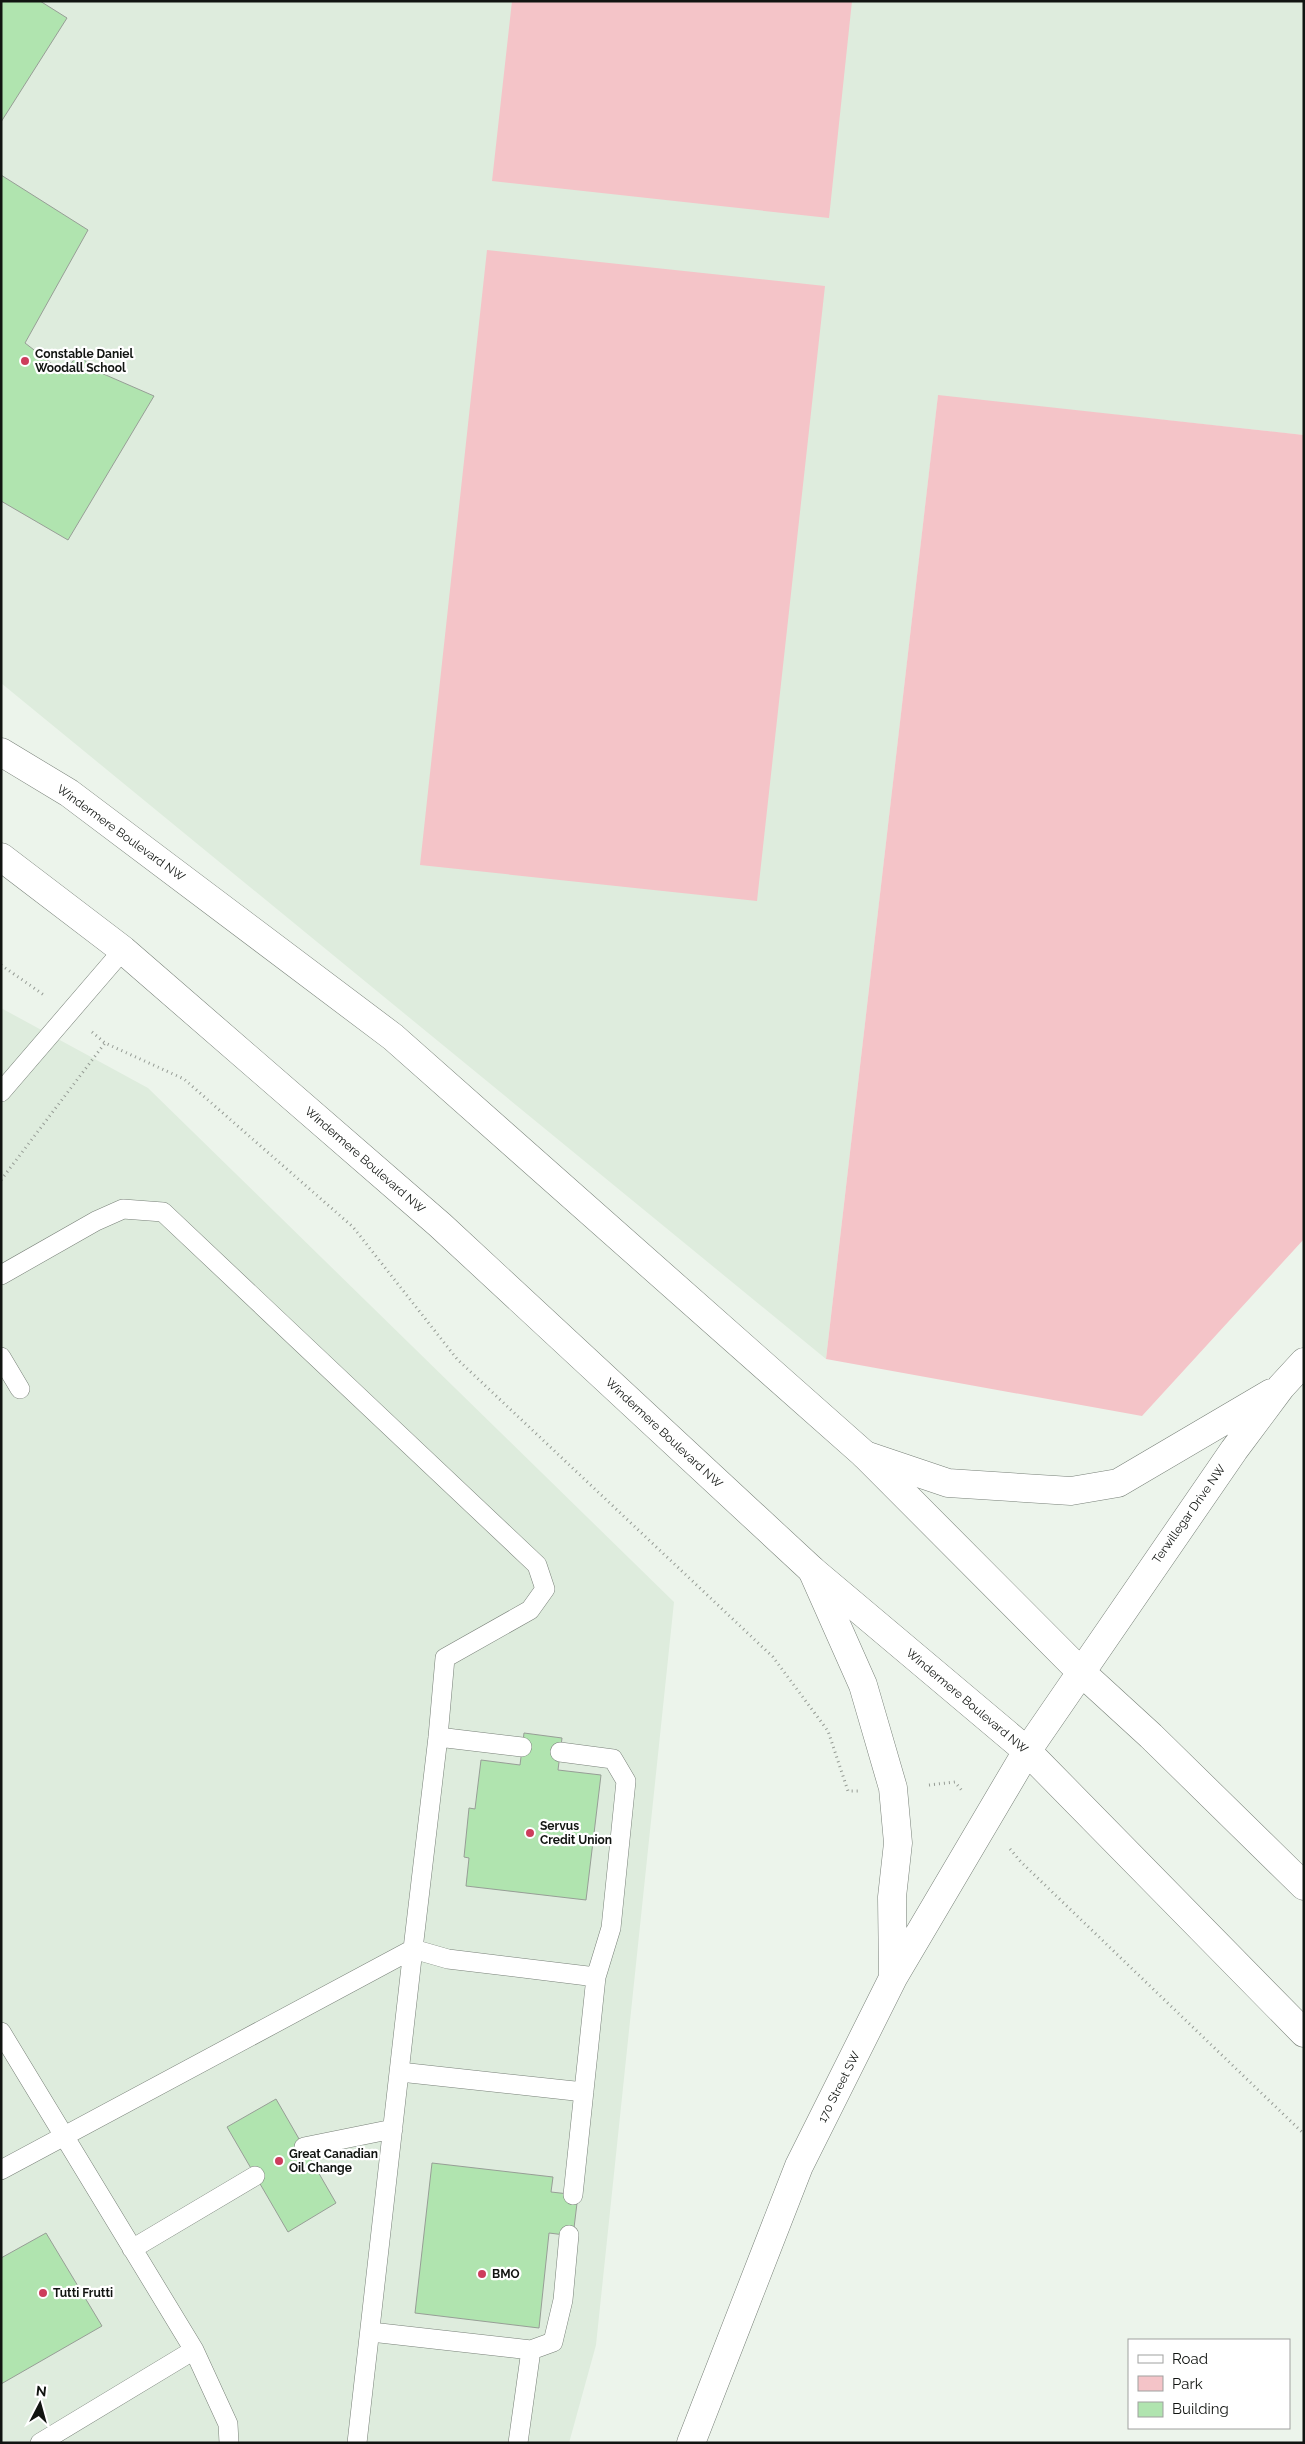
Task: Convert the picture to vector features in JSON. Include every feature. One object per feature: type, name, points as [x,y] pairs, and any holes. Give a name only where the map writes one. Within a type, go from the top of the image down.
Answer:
[{"type":"main road","name":"Windermere Boulevard NW","points":[[1,752],[69,793],[393,1037],[865,1456],[1080,1671],[1151,1736],[1304,1886]]},
{"type":"main road","name":"Windermere Boulevard NW","points":[[1,857],[123,950],[440,1225],[812,1570],[1026,1751],[1304,2033]]},
{"type":"main road","name":"Terwillegar Drive NW","points":[[1026,1751],[1234,1450],[1281,1387],[1304,1362]]},
{"type":"main road","points":[[865,1456],[948,1483],[1071,1491],[1118,1483],[1281,1387]]},
{"type":"main road","points":[[812,1570],[863,1685],[893,1788],[898,1843],[892,1897],[893,1978]]},
{"type":"main road","name":"170 Street SW","points":[[691,2443],[799,2166],[893,1978],[1026,1751]]},
{"type":"lane","points":[[1,1092],[123,950]]},
{"type":"lane","points":[[1,1274],[96,1221],[123,1209],[163,1212],[537,1564],[545,1589],[530,1610],[445,1658],[438,1737],[357,2443]]},
{"type":"lane","points":[[1,1358],[20,1389]]},
{"type":"lane","points":[[438,1737],[522,1747]]},
{"type":"lane","points":[[560,1752],[613,1758],[626,1781],[611,1928],[596,1977],[572,2194]]},
{"type":"lane","points":[[1,2170],[413,1949],[448,1959],[596,1977]]},
{"type":"lane","points":[[1,2032],[194,2350],[228,2424],[230,2443]]},
{"type":"lane","points":[[400,2072],[584,2092]]},
{"type":"lane","points":[[304,2147],[393,2128]]},
{"type":"lane","points":[[132,2249],[255,2176]]},
{"type":"lane","points":[[371,2332],[531,2350],[553,2342],[563,2300],[569,2235]]},
{"type":"lane","points":[[40,2443],[194,2350]]},
{"type":"lane","points":[[518,2443],[531,2350]]},
{"type":"path","points":[[1,966],[70,1013],[105,1043],[184,1079],[353,1227],[457,1359],[773,1657],[828,1730],[848,1791],[955,1782],[1020,1862],[1304,2134]]},
{"type":"path","points":[[1,1180],[105,1043]]},
{"type":"shaded area","points":[[1,1],[1304,1],[1304,435],[938,396],[826,1359],[1,683]]},
{"type":"shaded area","points":[[1,1008],[148,1088],[674,1602],[596,2345],[569,2443],[1,2443]]},
{"type":"green space","points":[[512,1],[852,1],[829,218],[492,181]]},
{"type":"green space","points":[[487,250],[825,286],[757,901],[420,865]]},
{"type":"green space","points":[[938,395],[1304,435],[1304,1239],[1142,1416],[826,1359]]},
{"type":"building","points":[[1,1],[40,1],[67,18],[1,122]]},
{"type":"building","name":"Constable Daniel Woodall School","points":[[1,175],[88,230],[25,343],[64,373],[79,353],[92,369],[154,396],[68,540],[1,501]]},
{"type":"building","name":"Servus Credit Union","points":[[524,1733],[562,1738],[558,1770],[601,1775],[586,1900],[466,1886],[469,1858],[464,1857],[469,1808],[475,1809],[481,1760],[520,1765]]},
{"type":"building","name":"Great Canadian Oil Change","points":[[276,2099],[336,2203],[288,2232],[227,2127]]},
{"type":"building","name":"BMO","points":[[432,2163],[553,2177],[551,2192],[578,2195],[573,2236],[549,2233],[539,2328],[415,2313]]},
{"type":"building","points":[[46,2233],[102,2326],[1,2384],[1,2258]]},
{"type":"place","name":"Constable Daniel Woodall School","points":[[25,361]]},
{"type":"place","name":"Servus Credit Union","points":[[530,1833]]},
{"type":"place","name":"Great Canadian Oil Change","points":[[279,2161]]},
{"type":"place","name":"BMO","points":[[482,2274]]},
{"type":"place","name":"Tutti Frutti","points":[[43,2293]]}]
